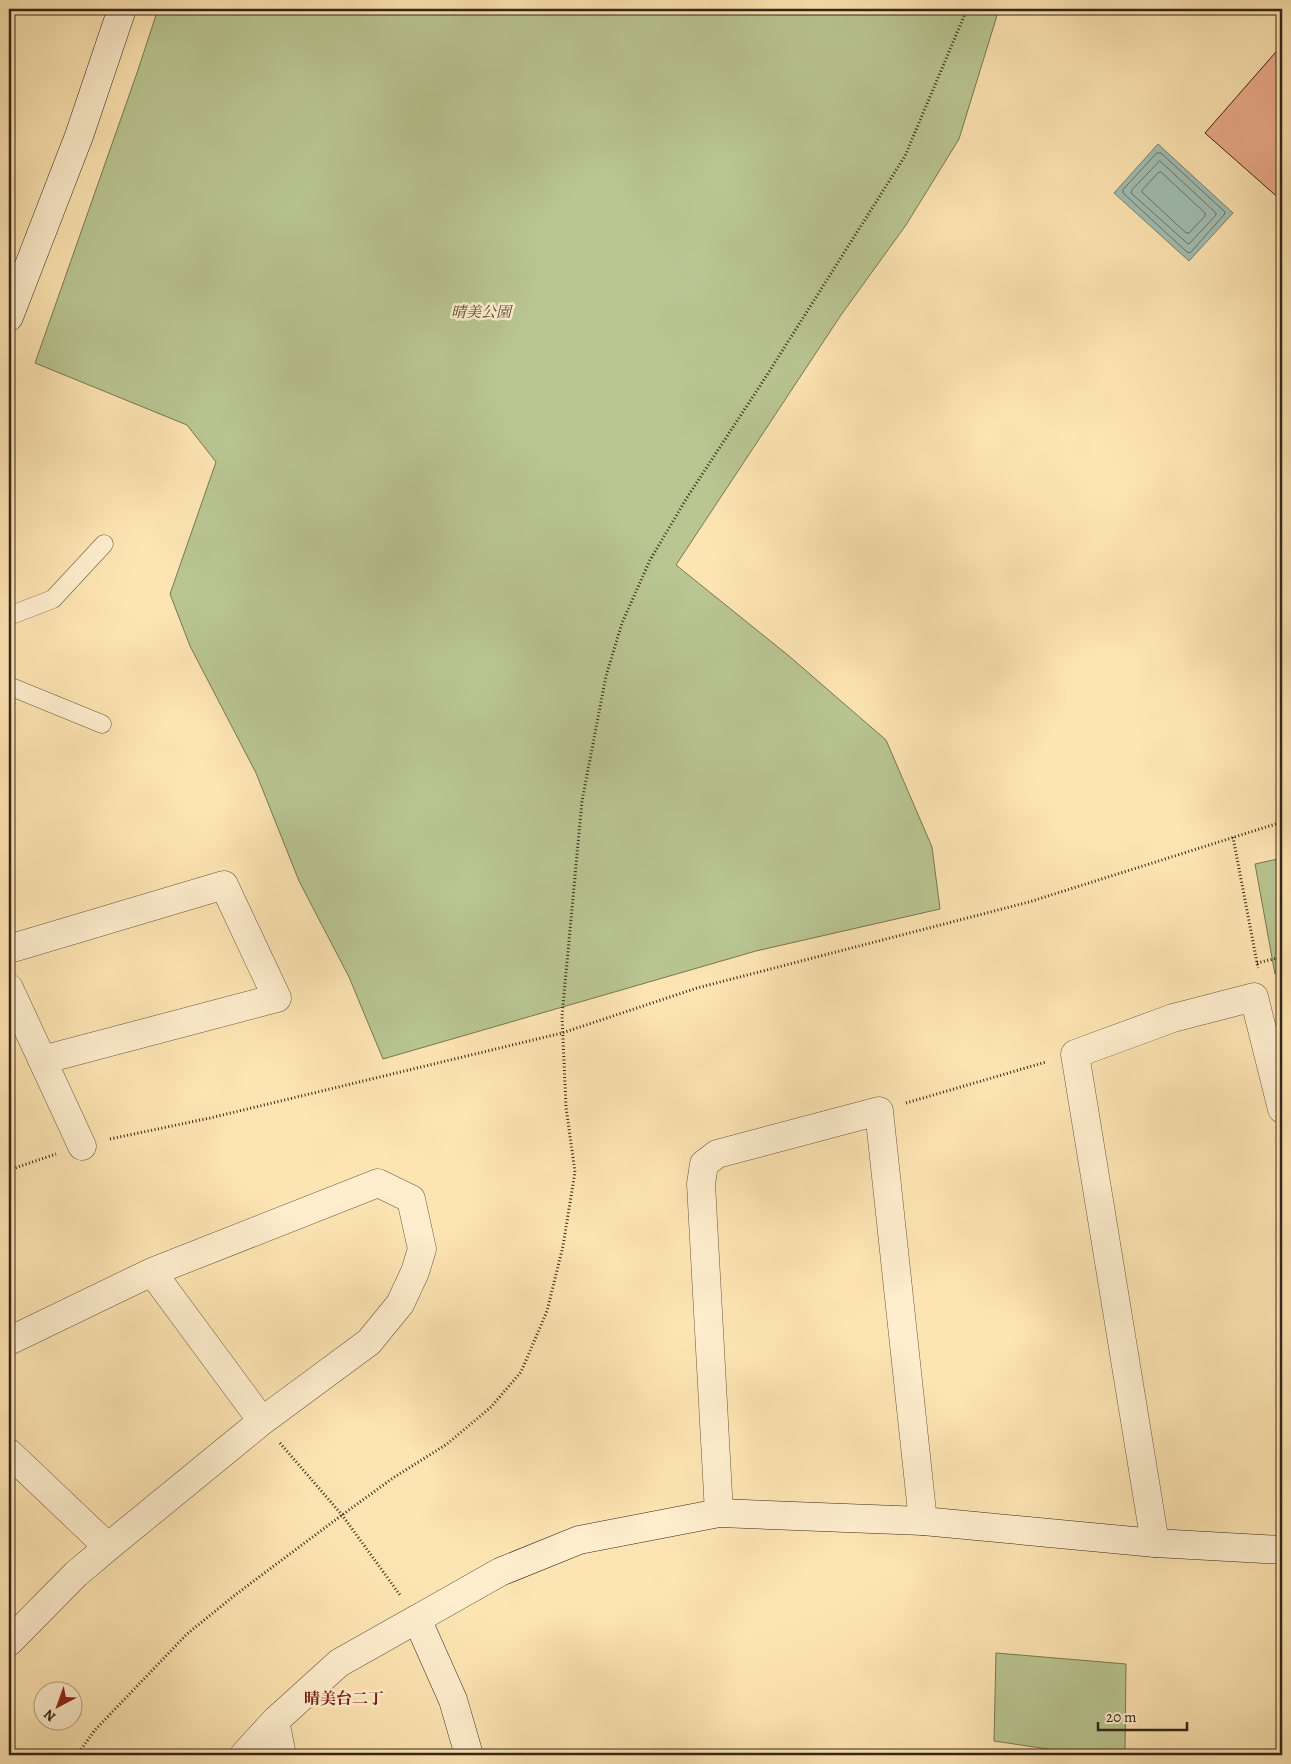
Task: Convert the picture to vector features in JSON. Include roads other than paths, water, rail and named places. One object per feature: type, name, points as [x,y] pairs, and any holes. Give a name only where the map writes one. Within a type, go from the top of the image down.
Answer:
[{"type":"street","points":[[9,317],[80,136],[122,9]]},
{"type":"street","points":[[9,949],[224,885],[277,998],[42,1060]]},
{"type":"street","points":[[9,988],[82,1146]]},
{"type":"street","points":[[1155,1543],[1075,1054],[1173,1018],[1254,997],[1282,1109]]},
{"type":"street","points":[[719,1513],[701,1184],[704,1164],[717,1154],[879,1111],[923,1521]]},
{"type":"street","points":[[9,1341],[152,1272],[378,1183],[411,1199],[422,1249],[415,1272],[400,1304],[369,1342],[262,1421],[108,1546],[76,1574],[9,1642]]},
{"type":"street","points":[[152,1272],[262,1421]]},
{"type":"street","points":[[9,1453],[108,1546]]},
{"type":"street","points":[[244,1755],[275,1721],[339,1663],[500,1572],[579,1540],[719,1513],[923,1521],[1155,1543],[1282,1550]]},
{"type":"street","points":[[417,1619],[453,1700],[469,1755]]},
{"type":"street","points":[[275,1721],[282,1755]]},
{"type":"lane","points":[[9,616],[52,600],[104,544]]},
{"type":"lane","points":[[9,686],[102,724]]},
{"type":"water","points":[[1158,144],[1233,213],[1189,261],[1114,193]]},
{"type":"district","name":"晴美台二丁","points":[[344,1699]]},
{"type":"park label","name":"晴美公園","points":[[481,312]]}]
